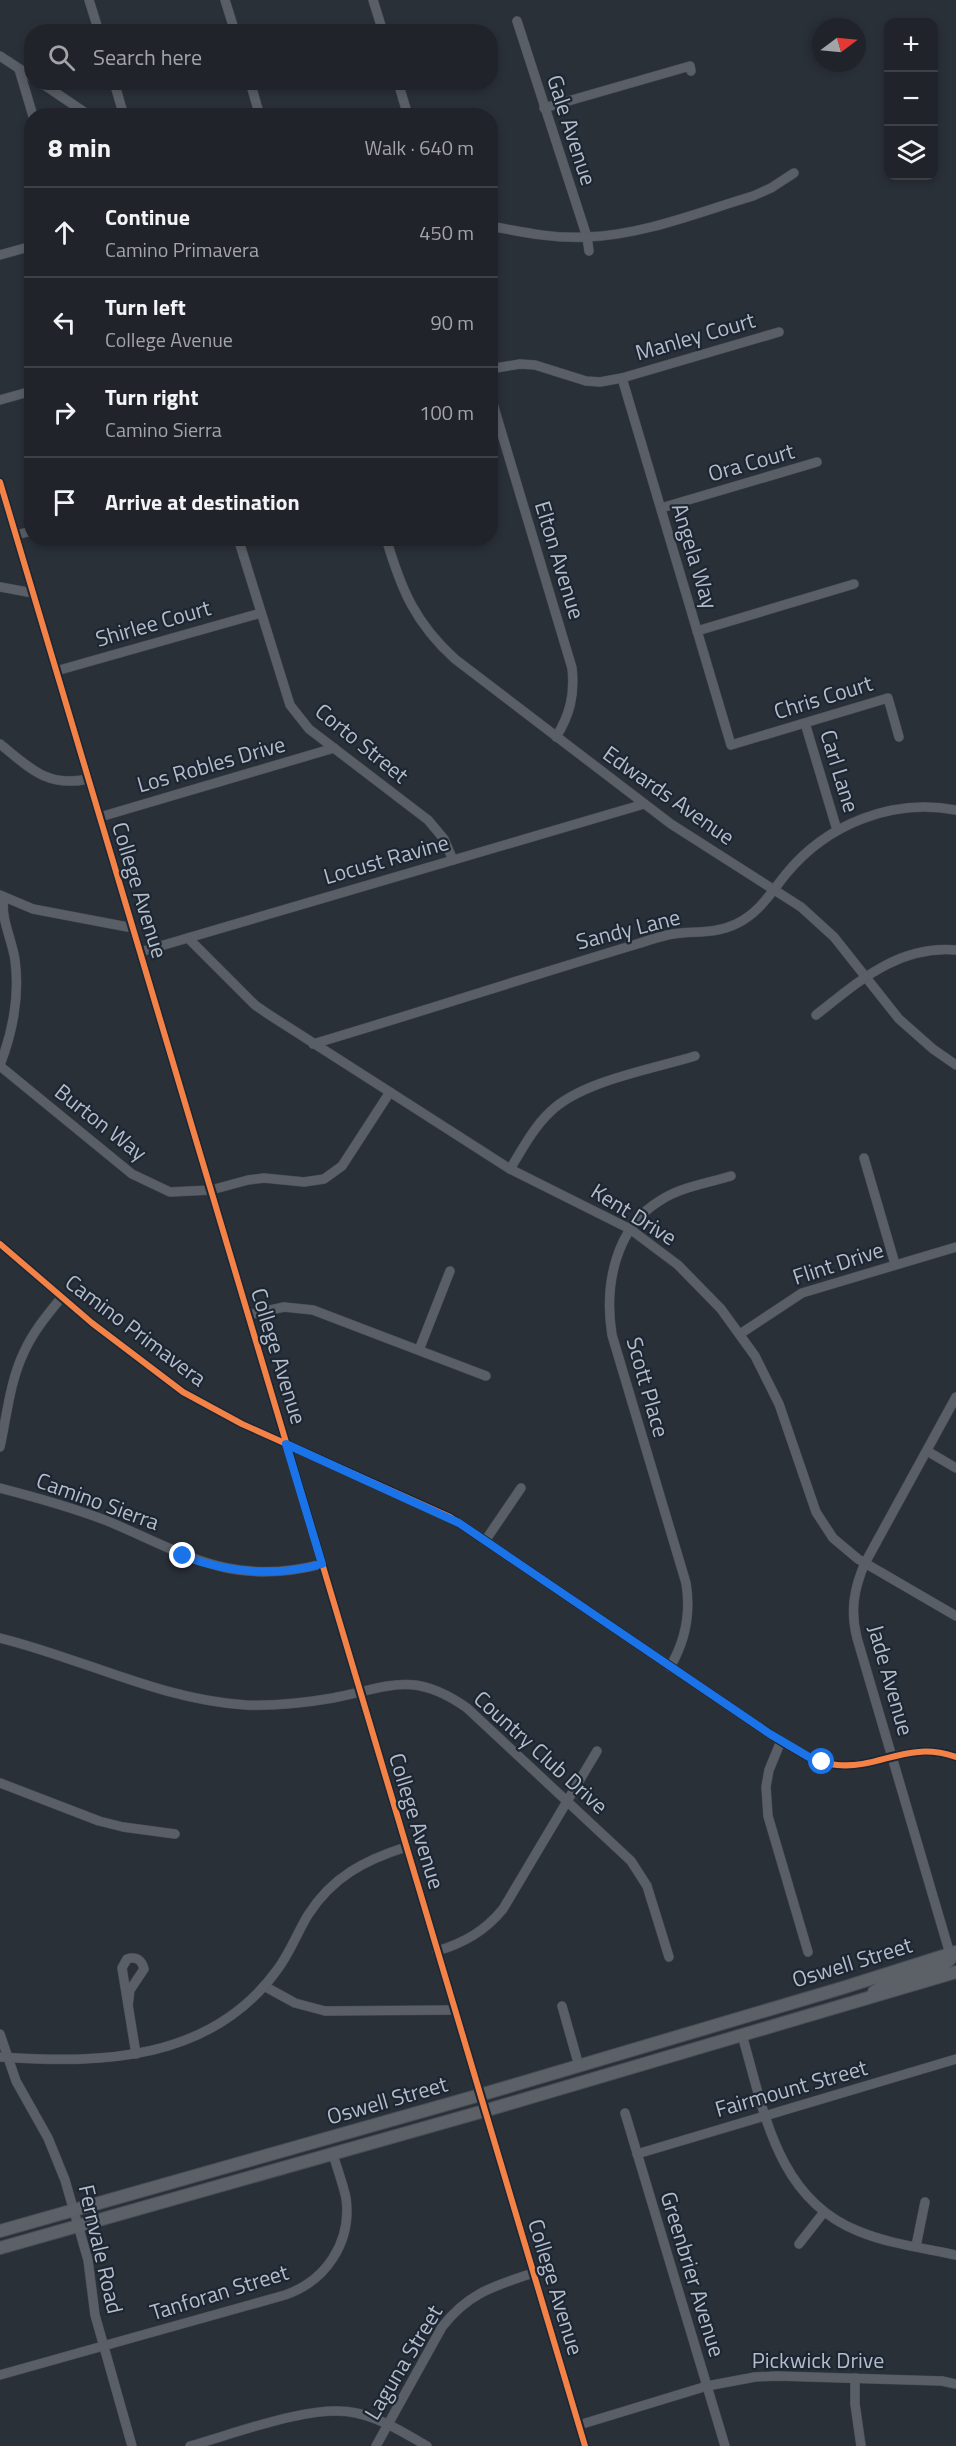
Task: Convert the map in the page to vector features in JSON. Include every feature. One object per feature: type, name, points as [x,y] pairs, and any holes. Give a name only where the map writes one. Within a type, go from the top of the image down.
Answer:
[{"type":"main road","name":"Oswell Street","points":[[0,2231],[480,2095],[953,1953]]},
{"type":"main road","points":[[863,1999],[891,1980],[944,1965],[953,1953]]},
{"type":"main road","name":"Oswell Street","points":[[0,2248],[484,2111],[956,1972]]},
{"type":"main road","points":[[742,2035],[741,2031],[747,2025],[842,1988]]},
{"type":"street","points":[[89,0],[96,24]]},
{"type":"street","points":[[225,0],[232,24]]},
{"type":"street","points":[[373,0],[380,24]]},
{"type":"street","name":"Gale Avenue","points":[[517,21],[587,237],[589,251]]},
{"type":"street","points":[[0,56],[24,72]]},
{"type":"street","points":[[544,108],[690,66],[691,71]]},
{"type":"street","points":[[20,69],[24,83]]},
{"type":"street","points":[[26,90],[31,108]]},
{"type":"street","points":[[52,90],[78,108]]},
{"type":"street","points":[[116,90],[122,108]]},
{"type":"street","points":[[252,90],[258,108]]},
{"type":"street","points":[[400,90],[406,108]]},
{"type":"street","points":[[498,228],[531,234],[587,237],[650,227],[753,196],[771,188],[794,173]]},
{"type":"street","points":[[0,255],[24,248]]},
{"type":"street","name":"Manley Court","points":[[498,368],[520,364],[542,367],[570,378],[600,382],[622,378],[779,332]]},
{"type":"street","name":"Angela Way","points":[[622,378],[731,745]]},
{"type":"street","points":[[0,400],[24,393]]},
{"type":"street","name":"Elton Avenue","points":[[498,421],[572,668],[573,698],[569,712],[556,737]]},
{"type":"street","name":"Ora Court","points":[[661,508],[817,462]]},
{"type":"street","name":"College Avenue","points":[[0,482],[585,2446]]},
{"type":"street","points":[[16,535],[24,533]]},
{"type":"street","name":"Corto Street","points":[[240,546],[290,705],[309,729],[428,820],[444,839],[453,860]]},
{"type":"street","name":"Edwards Avenue","points":[[389,546],[404,592],[419,620],[440,646],[670,824],[775,890],[818,921],[834,937],[899,1019],[915,1035],[956,1065]]},
{"type":"street","points":[[697,630],[854,584]]},
{"type":"street","points":[[0,587],[33,592]]},
{"type":"street","name":"Shirlee Court","points":[[56,670],[261,613]]},
{"type":"street","name":"Chris Court","points":[[731,745],[888,698],[899,737]]},
{"type":"street","name":"Carl Lane","points":[[805,723],[837,830]]},
{"type":"street","points":[[0,744],[40,776],[66,782],[88,779]]},
{"type":"street","name":"Los Robles Drive","points":[[100,817],[334,748]]},
{"type":"street","name":"Locust Ravine","points":[[140,952],[644,804]]},
{"type":"street","name":"Sandy Lane","points":[[313,1044],[460,1000],[508,982],[671,934],[704,933],[732,926],[758,910],[798,861],[837,830],[868,817],[894,810],[932,807],[956,810]]},
{"type":"street","points":[[0,1066],[9,1041],[16,999],[15,958],[2,914],[2,896],[55,915],[133,928]]},
{"type":"street","name":"Kent Drive","points":[[188,938],[255,1005],[313,1044],[510,1168],[630,1229],[678,1265],[715,1302],[740,1334],[768,1380],[779,1404],[816,1512],[833,1538],[865,1563],[956,1616]]},
{"type":"street","points":[[816,1015],[865,976],[887,963],[913,953],[956,950]]},
{"type":"street","points":[[510,1168],[539,1124],[563,1100],[590,1087],[695,1056]]},
{"type":"street","name":"Burton Way","points":[[0,1066],[132,1174],[170,1192],[211,1190],[264,1178],[304,1182],[324,1179],[342,1166],[390,1092]]},
{"type":"street","points":[[864,1158],[895,1264]]},
{"type":"street","name":"Scott Place","points":[[670,1667],[686,1631],[688,1615],[686,1583],[614,1344],[609,1318],[609,1301],[614,1265],[630,1229],[639,1217],[662,1199],[731,1176]]},
{"type":"street","name":"Camino Primavera","points":[[0,1244],[61,1298],[183,1392],[212,1409],[286,1444],[450,1517],[670,1667],[809,1757],[836,1765],[864,1763],[892,1755],[920,1751],[956,1757]]},
{"type":"street","name":"Flint Drive","points":[[740,1334],[802,1293],[956,1247]]},
{"type":"street","points":[[419,1350],[450,1271]]},
{"type":"street","points":[[0,1447],[12,1388],[24,1353],[42,1322],[61,1298]]},
{"type":"street","points":[[248,1315],[284,1307],[313,1310],[486,1376]]},
{"type":"street","name":"Jade Avenue","points":[[953,1953],[854,1626],[854,1593],[865,1563],[956,1397]]},
{"type":"street","points":[[927,1451],[956,1468]]},
{"type":"street","name":"Camino Sierra","points":[[0,1488],[92,1516],[183,1556],[224,1569],[267,1573],[322,1564]]},
{"type":"street","points":[[485,1541],[521,1488]]},
{"type":"street","name":"Country Club Drive","points":[[0,1638],[58,1654],[165,1690],[223,1702],[276,1705],[305,1702],[394,1684],[426,1687],[442,1693],[467,1708],[631,1861],[647,1886],[669,1957]]},
{"type":"street","points":[[781,1741],[769,1770],[766,1787],[768,1816],[808,1952]]},
{"type":"street","points":[[437,1951],[470,1939],[498,1915],[510,1899],[566,1800],[597,1751]]},
{"type":"street","points":[[0,1783],[99,1821],[175,1834]]},
{"type":"street","points":[[4,2058],[91,2060],[136,2054],[198,2035],[237,2011],[264,1986],[288,1953],[308,1916],[330,1887],[361,1864],[406,1847]]},
{"type":"street","points":[[128,2006],[130,1990],[144,1969],[143,1964],[136,1958],[127,1959],[122,1968],[128,2006],[136,2054]]},
{"type":"street","points":[[264,1986],[295,2003],[325,2011],[455,2010]]},
{"type":"street","points":[[562,2006],[579,2066]]},
{"type":"street","name":"Fernvale Road","points":[[0,2034],[4,2058],[59,2163],[74,2209],[88,2260],[91,2297],[132,2446]]},
{"type":"street","points":[[742,2035],[775,2146],[792,2178],[824,2212],[857,2231],[956,2255]]},
{"type":"street","name":"Fairmount Street","points":[[637,2154],[956,2059]]},
{"type":"street","name":"Greenbrier Avenue","points":[[625,2113],[725,2446]]},
{"type":"street","name":"Tanforan Street","points":[[0,2375],[285,2295],[305,2286],[316,2278],[335,2256],[346,2226],[345,2197],[333,2154]]},
{"type":"street","points":[[916,2246],[925,2202]]},
{"type":"street","points":[[799,2244],[824,2212]]},
{"type":"street","name":"Laguna Street","points":[[376,2446],[442,2327],[452,2314],[464,2302],[491,2286],[533,2273]]},
{"type":"street","name":"Pickwick Drive","points":[[579,2425],[707,2386],[755,2377],[942,2381],[956,2384]]},
{"type":"street","points":[[855,2378],[855,2404],[861,2446]]},
{"type":"street","points":[[190,2446],[325,2410],[355,2412],[388,2424],[427,2446]]},
{"type":"cycle path","points":[[0,482],[585,2446]]},
{"type":"cycle path","points":[[0,1244],[92,1323],[183,1392],[242,1424],[450,1517],[802,1754],[837,1765],[867,1763],[908,1753],[939,1753],[956,1757]]},
{"type":"route","points":[[183,1556],[204,1564],[246,1572],[288,1571],[322,1564],[286,1444],[450,1517],[770,1734],[822,1762]]}]
